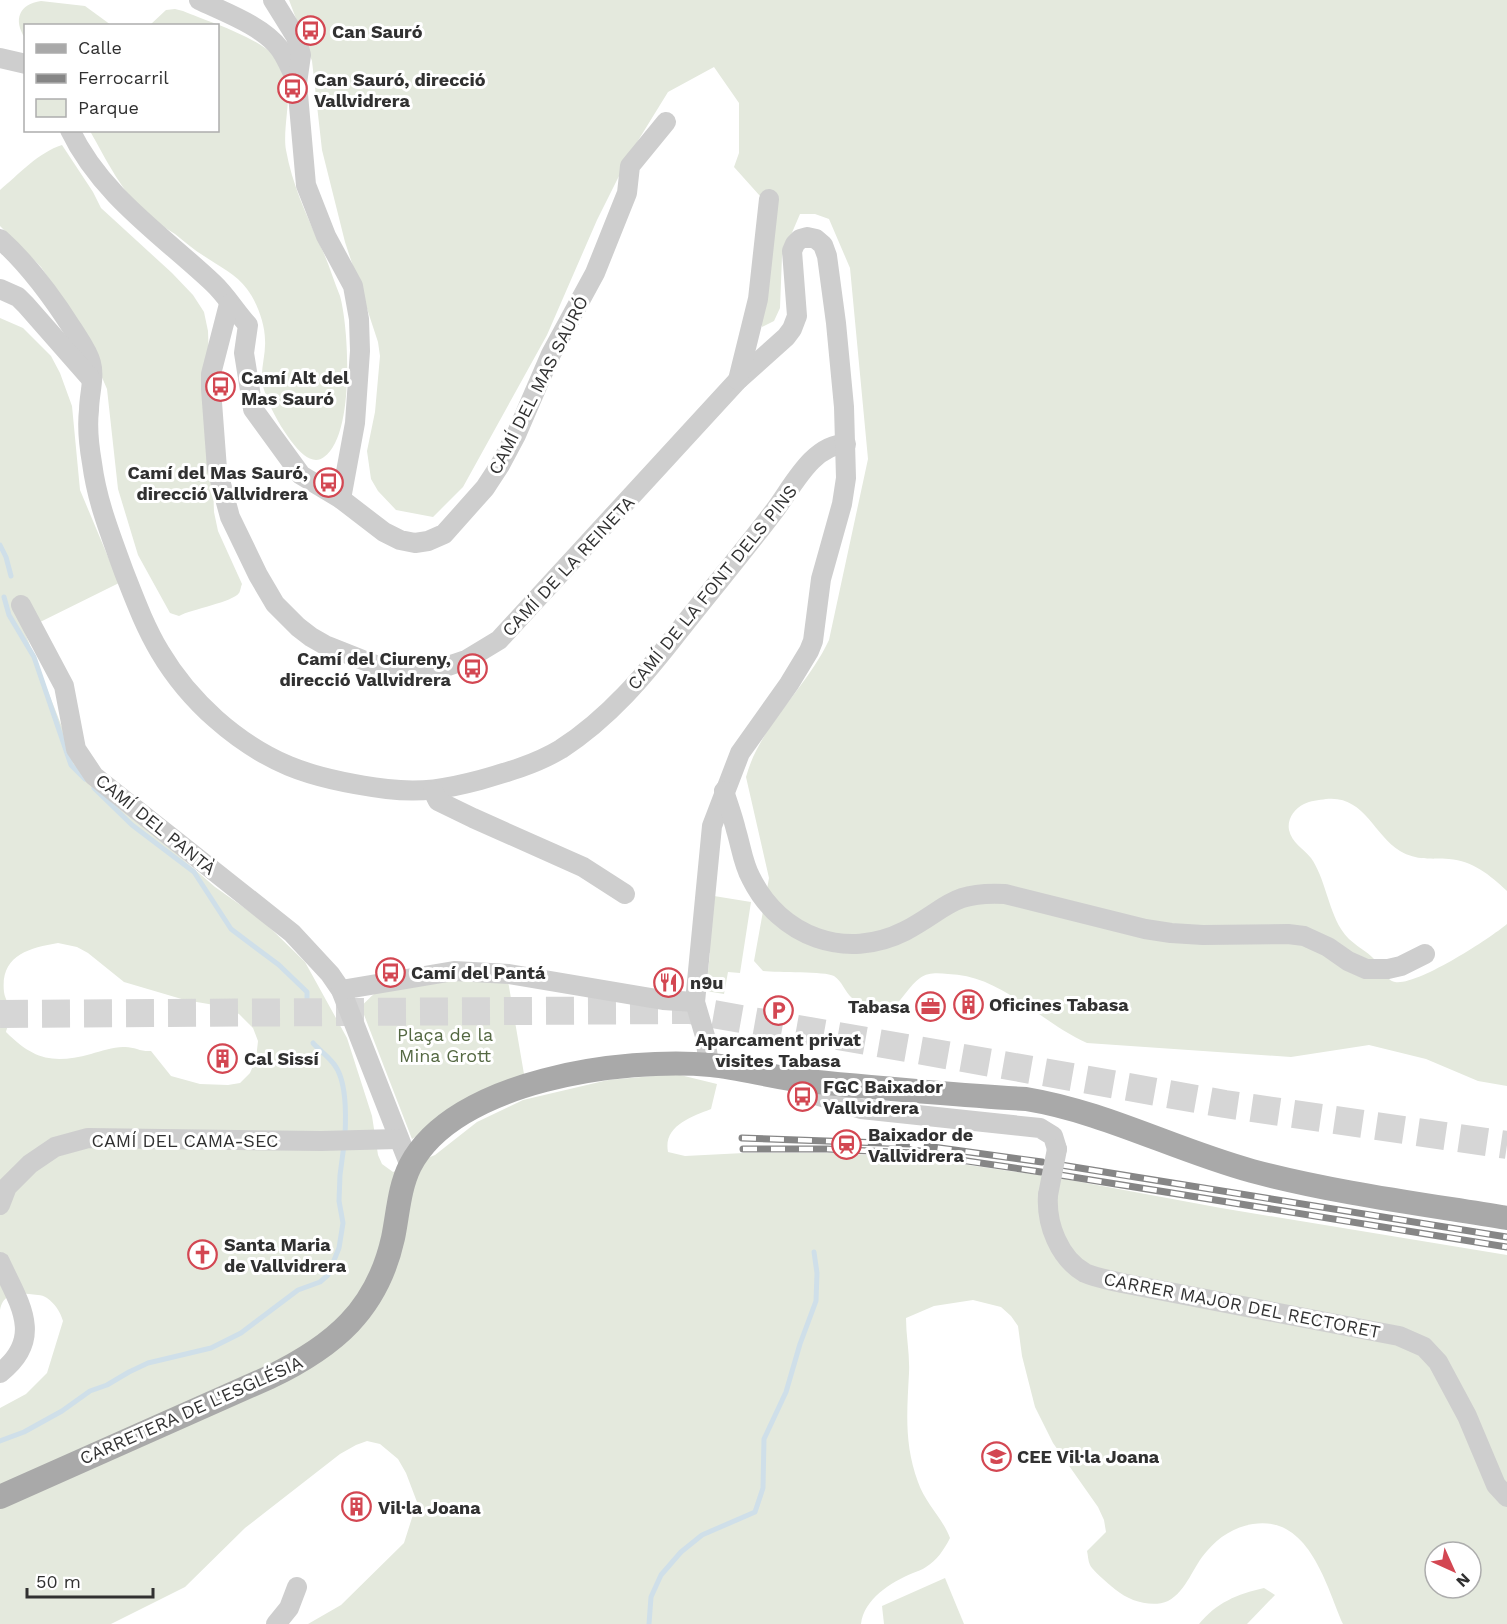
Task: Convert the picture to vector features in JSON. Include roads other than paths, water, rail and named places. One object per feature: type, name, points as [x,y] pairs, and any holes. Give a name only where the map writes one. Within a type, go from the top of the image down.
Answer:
[{"type":"main road","name":"CARRETERA DE L'ESGLÉSIA","points":[[0,1497],[296,1365],[321,1348],[338,1335],[371,1296],[381,1277],[393,1235],[401,1191],[410,1166],[434,1136],[486,1101],[554,1077],[622,1066],[709,1065],[803,1080],[1026,1099],[1052,1103],[1112,1121],[1220,1162],[1253,1171],[1394,1200],[1507,1218]]},
{"type":"street","points":[[199,0],[266,35],[279,47],[297,83]]},
{"type":"street","points":[[273,0],[296,37],[301,55],[297,83],[306,185],[326,236],[353,286],[359,319],[360,351],[355,423],[341,499]]},
{"type":"street","points":[[0,58],[24,64]]},
{"type":"street","name":"CAMÍ DEL MAS SAURÓ","points":[[229,304],[248,325],[244,353],[253,410],[302,475],[341,499],[384,532],[400,540],[415,543],[428,541],[444,534],[465,513],[500,465],[516,435],[551,354],[595,273],[627,193],[630,166],[666,122]]},
{"type":"street","points":[[71,132],[90,166],[110,190],[215,285],[229,304]]},
{"type":"street","name":"CAMÍ DE LA REINETA","points":[[229,304],[213,363],[211,389],[217,469],[230,517],[266,590],[286,616],[305,632],[326,645],[388,670],[406,673],[442,668],[466,660],[500,640],[738,380],[758,299],[769,199]]},
{"type":"street","points":[[709,1065],[705,1036],[695,1002],[712,826],[740,753],[789,684],[813,641],[821,579],[842,504],[846,478],[846,444],[836,323],[823,245],[816,239],[807,237],[800,239],[792,251],[797,316],[792,328],[786,337],[738,380]]},
{"type":"street","name":"CAMÍ DE LA FONT DELS PINS","points":[[0,239],[30,269],[61,311],[91,363],[89,439],[101,511],[149,633],[160,654],[185,688],[237,735],[286,764],[352,783],[392,789],[433,791],[510,772],[563,748],[621,700],[661,656],[734,565],[814,459],[834,444],[846,444]]},
{"type":"street","points":[[0,289],[18,297],[27,305],[91,379]]},
{"type":"street","name":"CAMÍ DEL PANTÀ","points":[[21,605],[64,686],[76,749],[94,776],[292,933],[335,982]]},
{"type":"street","points":[[433,791],[438,801],[583,867],[625,894]]},
{"type":"street","points":[[724,791],[750,876],[762,898],[795,927],[831,943],[869,943],[890,938],[908,930],[952,901],[968,895],[985,893],[1005,894],[1145,929],[1172,933],[1304,936],[1316,940],[1357,966],[1378,970],[1401,966],[1425,954]]},
{"type":"street","points":[[410,1166],[353,1019],[335,982],[380,982],[454,971],[509,974],[663,1000],[695,1002]]},
{"type":"street","name":"CARRER MAJOR DEL RECTORET","points":[[803,1080],[809,1093],[861,1109],[1040,1128],[1053,1136],[1057,1149],[1048,1195],[1050,1222],[1058,1242],[1071,1261],[1086,1273],[1122,1283],[1399,1336],[1424,1347],[1438,1362],[1467,1416],[1496,1485],[1507,1497]]},
{"type":"street","name":"CAMÍ DEL CAMA-SEC","points":[[0,1205],[7,1187],[30,1164],[55,1147],[88,1138],[321,1141],[398,1139]]},
{"type":"street","points":[[0,1262],[17,1298],[26,1327],[26,1338],[19,1354],[0,1373]]},
{"type":"street","points":[[276,1624],[290,1608],[297,1587]]},
{"type":"waterway","points":[[0,545],[11,576]]},
{"type":"waterway","points":[[4,597],[9,615],[34,657],[71,765],[85,779]]},
{"type":"waterway","points":[[94,788],[132,825],[194,872],[231,929],[279,965],[307,992],[307,1000]]},
{"type":"waterway","points":[[313,1043],[333,1063],[341,1078],[345,1098],[345,1136]]},
{"type":"waterway","points":[[0,1441],[24,1432],[62,1411],[90,1391],[107,1385],[148,1363],[211,1348],[241,1333],[298,1290],[320,1282],[328,1275],[339,1248],[343,1223],[339,1201],[344,1145]]},
{"type":"waterway","points":[[649,1624],[651,1597],[661,1575],[681,1552],[702,1535],[755,1512],[763,1488],[764,1439],[786,1392],[816,1301],[817,1273],[814,1252]]},
{"type":"tunnel","points":[[0,1014],[690,1010],[1225,1104],[1507,1145]]},
{"type":"railway","points":[[742,1138],[911,1144],[1042,1162]]},
{"type":"railway","points":[[743,1149],[827,1149],[913,1153],[1041,1172]]},
{"type":"railway","points":[[1061,1165],[1507,1237]]},
{"type":"railway","points":[[1060,1175],[1507,1247]]},
{"type":"place","name":"Can Sauró","points":[[311,31]]},
{"type":"place","name":"Can Sauró, direcció Vallvidrera","points":[[293,89]]},
{"type":"place","name":"Camí Alt del Mas Sauró","points":[[220,387]]},
{"type":"place","name":"Camí del Mas Sauró, direcció Vallvidrera","points":[[329,482]]},
{"type":"place","name":"Camí del Ciureny, direcció Vallvidrera","points":[[472,668]]},
{"type":"place","name":"Camí del Pantá","points":[[390,972]]},
{"type":"place","name":"n9u","points":[[669,982]]},
{"type":"place","name":"Oficines Tabasa","points":[[968,1004]]},
{"type":"place","name":"Tabasa","points":[[931,1006]]},
{"type":"place","name":"Aparcament privat visites Tabasa","points":[[778,1010]]},
{"type":"place","name":"Cal Sissí","points":[[223,1058]]},
{"type":"place","name":"FGC Baixador Vallvidrera","points":[[802,1096]]},
{"type":"place","name":"Baixador de Vallvidrera","points":[[847,1144]]},
{"type":"place","name":"Santa Maria de Vallvidrera","points":[[203,1254]]},
{"type":"place","name":"CEE Vil·la Joana","points":[[996,1456]]},
{"type":"place","name":"Vil·la Joana","points":[[357,1507]]},
{"type":"park label","name":"Plaça de la Mina Grott","points":[[445,1044]]}]
